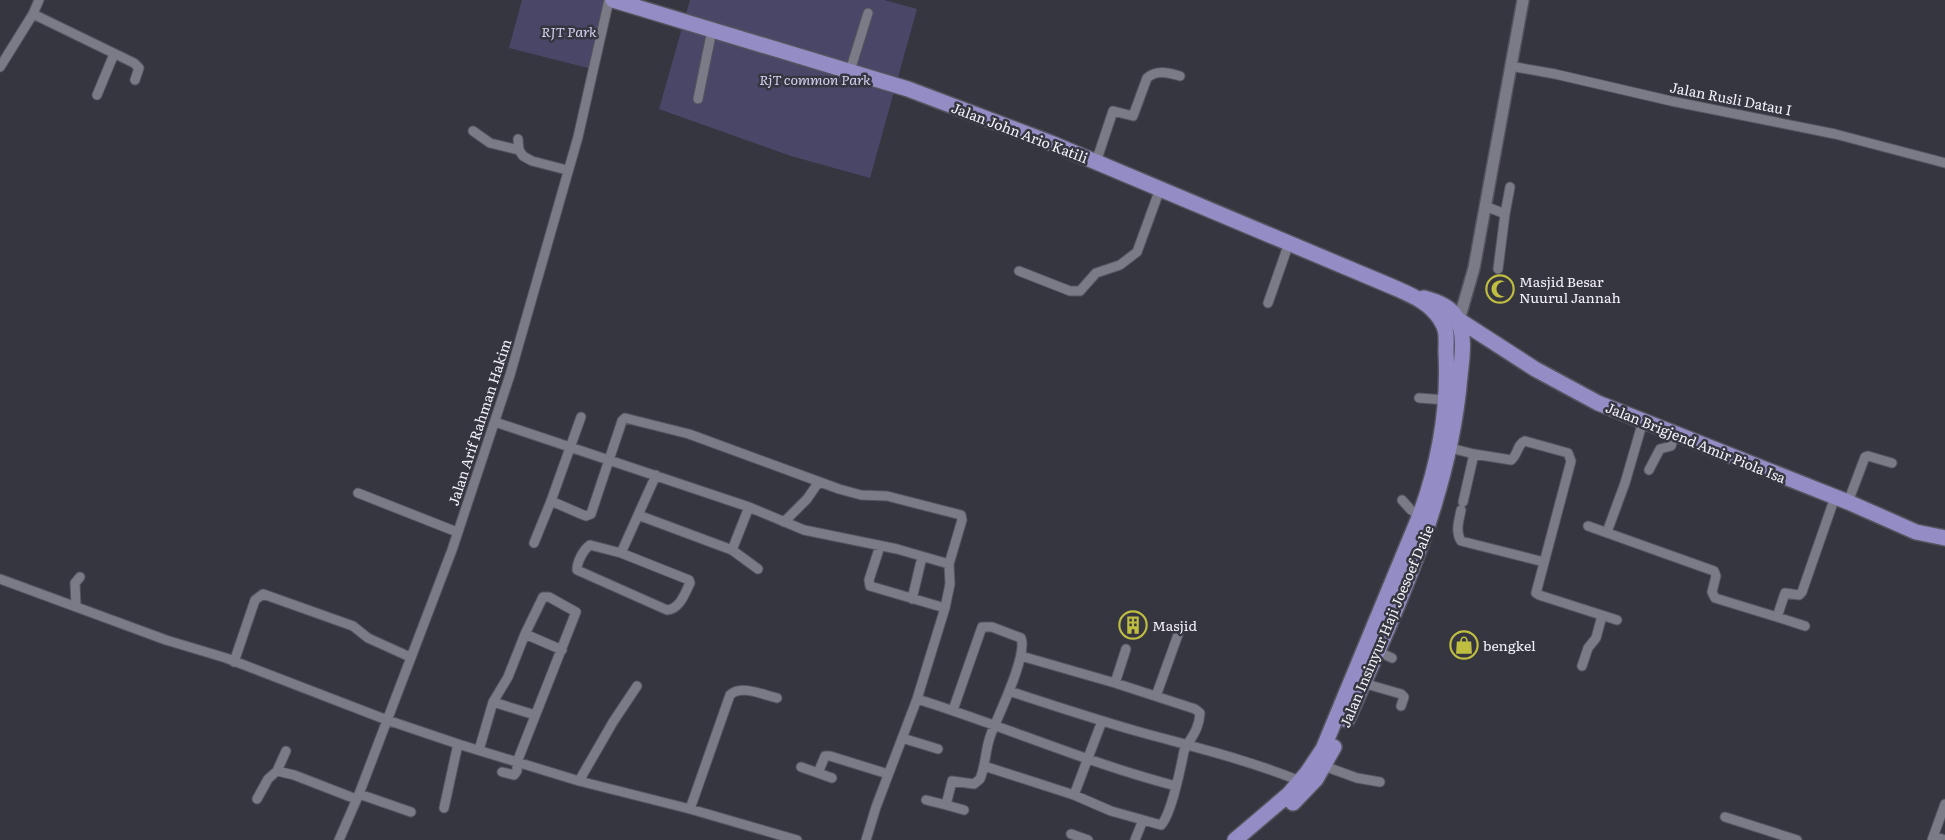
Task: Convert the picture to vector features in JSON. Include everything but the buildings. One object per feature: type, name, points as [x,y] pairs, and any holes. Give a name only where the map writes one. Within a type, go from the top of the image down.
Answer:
[{"type":"main road","name":"Jalan John Ario Katili","points":[[614,0],[908,89],[1096,162],[1289,243],[1415,297],[1454,323]]},
{"type":"main road","name":"Jalan Insinyur Haji Joesoef Dalie","points":[[1235,840],[1289,794],[1323,749],[1330,734],[1430,488],[1437,459],[1446,400],[1454,323]]},
{"type":"main road","name":"Jalan Insinyur Haji Joesoef Dalie","points":[[1250,840],[1308,788],[1324,766],[1407,582],[1432,514],[1450,448],[1459,396],[1462,360],[1461,337],[1454,323]]},
{"type":"main road","name":"Jalan Brigjend Amir Piola Isa","points":[[1454,323],[1535,370],[1598,403],[1916,532],[1945,538]]},
{"type":"street","points":[[0,67],[33,14],[39,0]]},
{"type":"street","name":"Jalan Arif Rahman Hakim","points":[[339,840],[358,797],[458,532],[495,422],[578,136],[609,0]]},
{"type":"street","points":[[1454,323],[1472,278],[1523,0]]},
{"type":"street","points":[[850,72],[868,13]]},
{"type":"street","points":[[33,14],[138,66],[134,80]]},
{"type":"street","points":[[698,100],[712,30]]},
{"type":"street","points":[[97,95],[114,54]]},
{"type":"street","name":"Jalan Rusli Datau I","points":[[1510,66],[1835,134],[1945,163]]},
{"type":"street","points":[[1096,162],[1113,111],[1116,110],[1133,116],[1147,78],[1151,75],[1165,72],[1180,76]]},
{"type":"street","points":[[473,131],[490,143],[519,150]]},
{"type":"street","points":[[518,139],[519,150],[523,156],[532,161],[567,170]]},
{"type":"street","points":[[1498,270],[1510,187]]},
{"type":"street","points":[[1019,271],[1070,291],[1080,291],[1089,279],[1096,274],[1120,265],[1137,252],[1160,189]]},
{"type":"street","points":[[1485,206],[1505,214]]},
{"type":"street","points":[[1268,303],[1289,243]]},
{"type":"street","points":[[1419,398],[1446,400]]},
{"type":"street","points":[[534,542],[581,417]]},
{"type":"street","points":[[551,501],[589,516],[593,510],[608,459],[622,421],[627,418],[689,434],[789,470],[818,483],[861,495],[887,496],[961,515],[962,520],[949,564],[950,584],[945,608],[916,699],[876,807],[866,840]]},
{"type":"street","points":[[1607,532],[1625,483],[1643,421]]},
{"type":"street","points":[[495,422],[749,507],[804,530],[880,546],[949,564]]},
{"type":"street","points":[[1649,470],[1660,449],[1671,446],[1675,434]]},
{"type":"street","points":[[1450,448],[1511,460],[1521,443],[1525,441],[1570,455],[1571,461],[1536,591],[1537,594],[1616,620]]},
{"type":"street","points":[[1474,454],[1457,527],[1458,536],[1461,541],[1544,562]]},
{"type":"street","points":[[1777,617],[1784,593],[1799,595],[1802,592],[1841,500],[1865,457],[1868,456],[1892,463]]},
{"type":"street","points":[[621,553],[656,475]]},
{"type":"street","points":[[784,522],[807,499],[818,483]]},
{"type":"street","points":[[358,493],[458,532]]},
{"type":"street","points":[[1402,500],[1410,510],[1420,514]]},
{"type":"street","points":[[732,550],[749,507]]},
{"type":"street","points":[[638,515],[732,550],[758,569]]},
{"type":"street","points":[[1588,526],[1714,571],[1716,576],[1712,592],[1715,598],[1805,626]]},
{"type":"street","points":[[590,545],[621,553],[690,580],[678,605],[672,610],[667,610],[587,576],[578,570],[577,565],[580,558],[590,545]]},
{"type":"street","points":[[880,546],[869,580],[870,586],[945,608]]},
{"type":"street","points":[[912,599],[922,557]]},
{"type":"street","points":[[76,606],[75,583],[80,577]]},
{"type":"street","points":[[0,578],[166,640],[234,662],[387,720],[458,744],[579,781],[690,809],[798,840]]},
{"type":"street","points":[[234,662],[255,600],[263,594],[353,626],[368,638],[410,657]]},
{"type":"street","points":[[478,750],[493,702],[508,677],[525,634],[543,598],[549,597],[576,612],[517,762],[517,771],[514,775],[502,772]]},
{"type":"street","points":[[1582,666],[1588,648],[1596,638],[1602,616]]},
{"type":"street","points":[[946,806],[950,783],[955,780],[969,783],[980,779],[985,754],[1021,656],[1023,643],[1019,636],[992,627],[982,627],[953,710]]},
{"type":"street","points":[[1156,696],[1178,632]]},
{"type":"street","points":[[525,634],[562,650]]},
{"type":"street","points":[[1115,683],[1126,649]]},
{"type":"street","points":[[1377,651],[1392,658]]},
{"type":"street","points":[[984,766],[1074,795],[1110,812],[1162,824],[1180,770],[1191,746],[1200,713],[1195,709],[1115,683],[1021,656]]},
{"type":"street","points":[[1363,683],[1401,694],[1404,697],[1401,706]]},
{"type":"street","points":[[579,781],[613,722],[637,686]]},
{"type":"street","points":[[690,809],[730,695],[734,691],[742,690],[777,698]]},
{"type":"street","points":[[1009,691],[1300,781]]},
{"type":"street","points":[[916,699],[953,710],[1087,759],[1176,786]]},
{"type":"street","points":[[493,702],[535,716]]},
{"type":"street","points":[[1074,795],[1102,721]]},
{"type":"street","points":[[902,738],[938,749]]},
{"type":"street","points":[[444,808],[458,744]]},
{"type":"street","points":[[257,799],[268,779],[277,771],[286,751]]},
{"type":"street","points":[[818,773],[824,758],[827,756],[888,774]]},
{"type":"street","points":[[1324,766],[1357,778],[1380,782]]},
{"type":"street","points":[[801,767],[832,778]]},
{"type":"street","points":[[277,771],[411,812]]},
{"type":"street","points":[[926,800],[964,810]]},
{"type":"street","points":[[1945,804],[1933,838],[1945,840]]},
{"type":"street","points":[[1725,817],[1797,840]]},
{"type":"street","points":[[1135,840],[1143,820]]},
{"type":"street","points":[[1071,834],[1088,840]]},
{"type":"green space","name":"RJT Park","points":[[522,0],[605,0],[592,69],[509,48]]},
{"type":"green space","name":"RjT common Park","points":[[690,0],[884,0],[917,9],[870,178],[791,156],[659,109]]},
{"type":"place","name":"Masjid Besar Nuurul Jannah","points":[[1500,289]]},
{"type":"place","name":"Masjid","points":[[1133,625]]},
{"type":"place","name":"bengkel","points":[[1464,645]]}]
